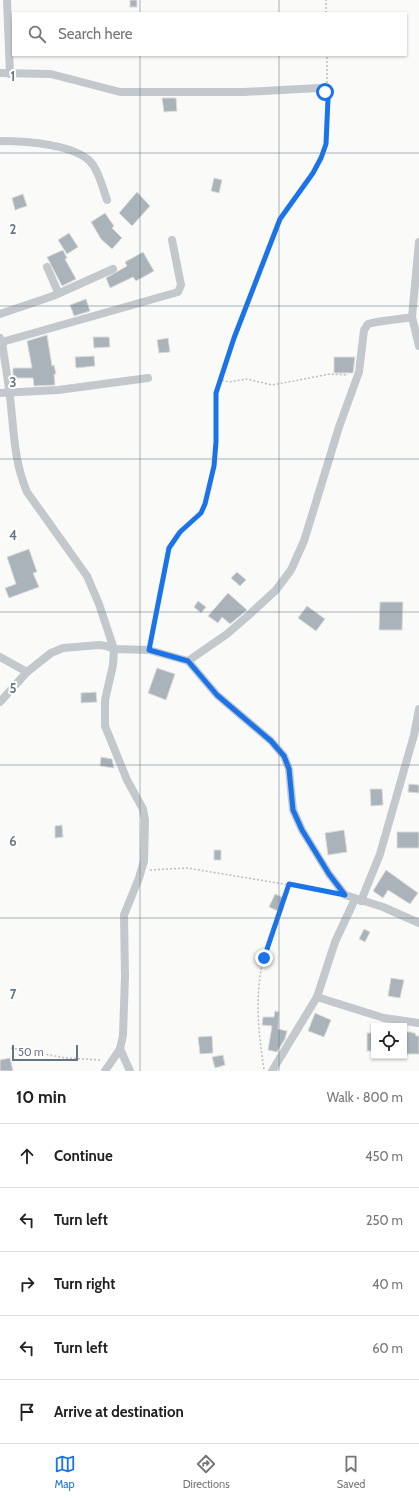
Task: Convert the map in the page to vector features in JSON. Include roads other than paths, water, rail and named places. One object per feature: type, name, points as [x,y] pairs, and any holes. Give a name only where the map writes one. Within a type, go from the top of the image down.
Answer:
[{"type":"street","points":[[7,0],[10,74]]},
{"type":"street","points":[[0,73],[51,74],[120,92],[244,92],[319,88],[325,92]]},
{"type":"street","points":[[0,141],[51,145],[66,148],[88,159],[94,166],[107,200]]},
{"type":"street","points":[[104,1071],[120,1049],[125,1007],[124,915],[142,870],[146,839],[143,809],[127,780],[105,726],[105,700],[113,665],[114,649],[87,576],[27,492],[21,479],[1,340],[178,292],[181,285],[172,240]]},
{"type":"street","points":[[419,242],[412,317],[419,346]]},
{"type":"street","points":[[47,267],[58,292]]},
{"type":"street","points":[[0,314],[113,269]]},
{"type":"street","points":[[188,661],[227,634],[250,614],[276,590],[290,570],[304,541],[339,427],[358,376],[361,361],[362,337],[368,324],[380,320],[398,320],[412,317]]},
{"type":"street","points":[[0,393],[58,390],[148,378]]},
{"type":"street","points":[[0,702],[27,672],[51,653],[63,648],[99,645],[114,649],[149,650],[188,661],[217,695],[271,741],[284,756],[289,769],[293,810],[302,830],[329,874],[345,895],[383,907],[419,923]]},
{"type":"street","points":[[0,657],[27,672]]},
{"type":"street","points":[[272,1071],[317,997],[335,942],[358,900],[380,854],[414,735],[419,709]]},
{"type":"street","points":[[317,997],[384,1018],[419,1023]]},
{"type":"street","points":[[120,1049],[130,1071]]}]
